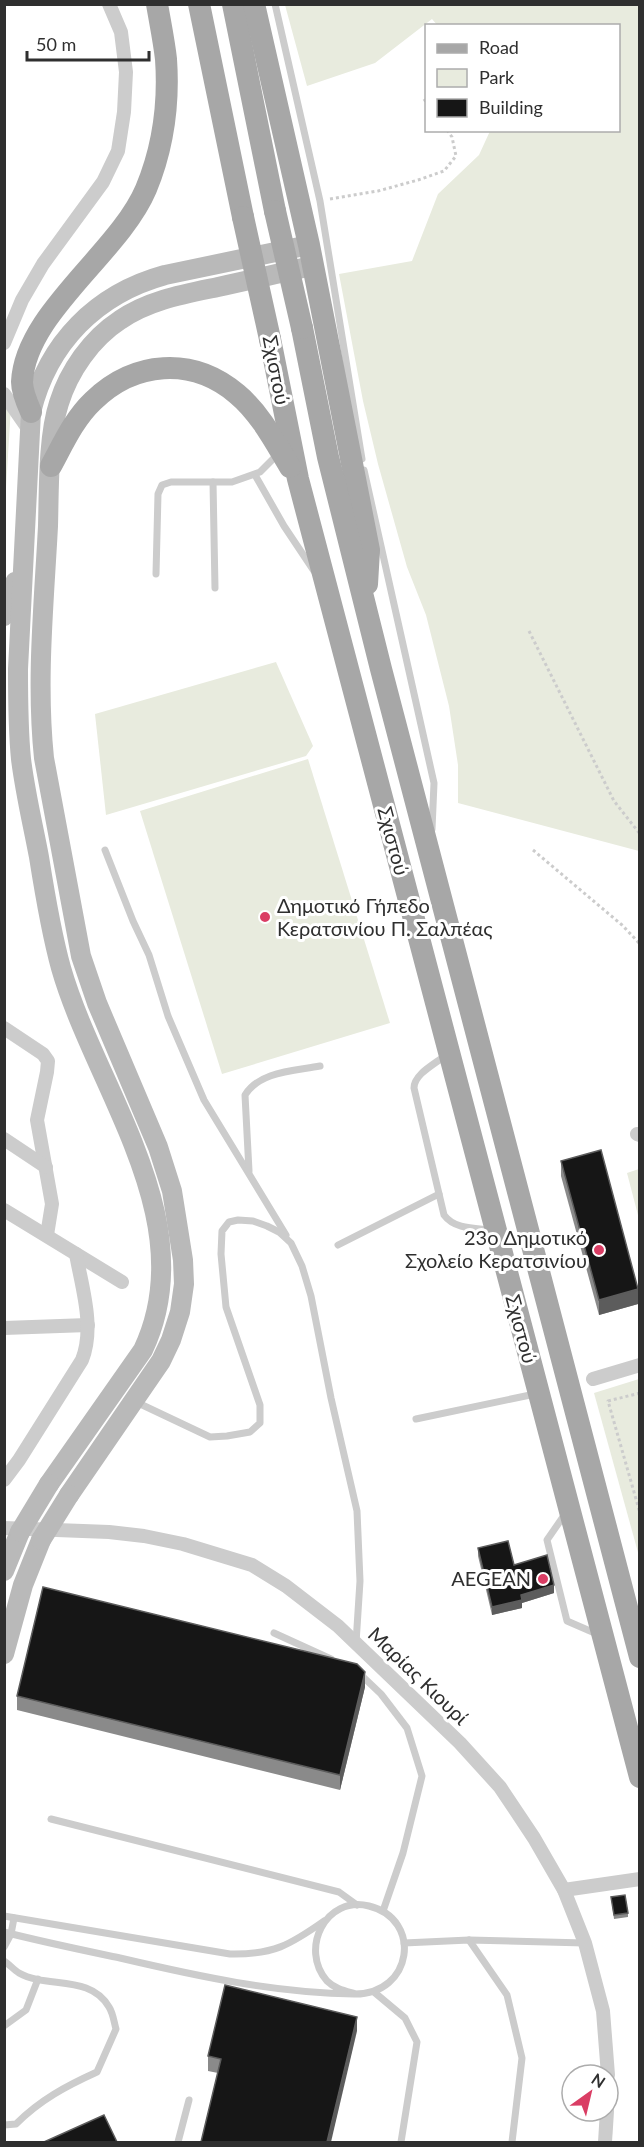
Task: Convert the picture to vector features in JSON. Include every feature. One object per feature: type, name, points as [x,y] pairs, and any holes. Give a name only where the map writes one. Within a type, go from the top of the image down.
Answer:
[{"type":"main road","points":[[30,421],[22,382],[33,343],[52,312],[113,242],[134,214],[147,187],[166,108],[166,57],[157,4]]},
{"type":"main road","name":"Σχιστού","points":[[200,4],[298,479],[639,1777]]},
{"type":"main road","name":"Σχιστού","points":[[233,4],[328,457],[428,852],[639,1657]]},
{"type":"main road","points":[[254,4],[310,255],[369,550],[364,597]]},
{"type":"main road","points":[[4,1571],[12,1530],[49,1484],[143,1350],[152,1331],[158,1308],[162,1263],[157,1222],[145,1176],[62,970],[49,914],[11,700],[11,668],[25,550],[30,421],[41,379],[55,353],[80,323],[116,295],[165,275],[310,255]]},
{"type":"main road","points":[[4,1654],[23,1585],[41,1540],[161,1360],[171,1340],[180,1312],[184,1284],[183,1260],[165,1168],[97,1003],[81,956],[44,758],[40,680],[51,466],[56,416],[63,392],[75,368],[107,330],[133,312],[171,297],[310,255]]},
{"type":"main road","points":[[51,466],[79,418],[108,388],[123,378],[165,367],[202,373],[220,381],[238,394],[251,408],[298,479]]},
{"type":"main road","points":[[4,616],[25,550]]},
{"type":"main road","points":[[4,746],[22,762]]},
{"type":"street","points":[[4,343],[22,300],[43,264],[103,182],[118,151],[124,112],[126,72],[121,32],[109,4]]},
{"type":"street","points":[[4,394],[30,421]]},
{"type":"street","points":[[4,1028],[43,1054],[48,1061],[48,1072],[37,1120],[52,1203],[47,1235]]},
{"type":"street","points":[[4,1140],[46,1167]]},
{"type":"street","points":[[4,1210],[122,1282]]},
{"type":"street","points":[[4,1479],[19,1460],[82,1360],[86,1349],[88,1325],[76,1254]]},
{"type":"street","points":[[4,1328],[88,1325]]},
{"type":"street","points":[[593,1379],[639,1365]]},
{"type":"street","name":"Μαρίας Κιουρί","points":[[12,1530],[79,1530],[144,1536],[229,1557],[252,1566],[286,1586],[338,1626],[460,1743],[500,1787],[534,1838],[564,1890],[585,1943],[603,2011],[607,2063]]},
{"type":"street","points":[[564,1890],[639,1879]]},
{"type":"street","points":[[605,2142],[606,2123]]},
{"type":"lane","points":[[274,4],[320,201],[364,468],[434,783],[434,818],[428,852]]},
{"type":"lane","points":[[156,574],[159,489],[162,485],[171,482],[232,482],[255,475],[280,452]]},
{"type":"lane","points":[[255,475],[284,526],[327,591]]},
{"type":"lane","points":[[213,482],[215,588]]},
{"type":"lane","points":[[105,850],[149,955],[168,1016],[204,1100],[291,1243],[302,1266],[311,1296],[357,1511],[360,1581],[356,1643]]},
{"type":"lane","points":[[448,1053],[417,1077],[414,1082],[444,1215],[460,1227],[495,1230]]},
{"type":"lane","points":[[249,1172],[245,1095],[252,1085],[267,1076],[320,1066]]},
{"type":"lane","points":[[338,1245],[439,1194]]},
{"type":"lane","points":[[133,1400],[210,1437],[227,1437],[250,1432],[260,1423],[260,1405],[226,1307],[221,1254],[222,1231],[229,1222],[253,1221],[279,1232],[291,1243]]},
{"type":"lane","points":[[416,1419],[537,1393]]},
{"type":"lane","points":[[274,1633],[339,1663]]},
{"type":"lane","points":[[350,1668],[368,1680],[407,1728],[422,1776],[403,1853],[383,1911]]},
{"type":"lane","points":[[51,1819],[339,1892],[357,1905]]},
{"type":"lane","points":[[4,1916],[230,1954],[253,1955],[276,1950],[297,1941],[333,1914],[348,1906],[357,1905],[383,1911],[395,1922],[404,1943],[402,1966],[397,1975],[382,1989],[356,1994],[279,1989],[197,1976],[8,1933]]},
{"type":"lane","points":[[333,1914],[322,1925],[316,1938],[318,1966],[328,1982],[340,1990],[356,1994]]},
{"type":"lane","points":[[4,1947],[14,1918]]},
{"type":"lane","points":[[404,1943],[469,1940],[585,1943]]},
{"type":"lane","points":[[469,1940],[507,1995],[522,2058],[512,2142]]},
{"type":"lane","points":[[4,1960],[19,1973],[38,1979],[70,1983],[97,1993],[109,2007],[116,2029],[97,2072],[34,2106],[16,2124],[4,2125]]},
{"type":"lane","points":[[4,2026],[26,2010],[38,1979]]},
{"type":"lane","points":[[374,1992],[405,2018],[417,2042],[401,2142]]},
{"type":"lane","points":[[178,2142],[189,2100]]},
{"type":"path","points":[[320,201],[378,191],[444,171],[456,156],[452,137],[448,132]]},
{"type":"path","points":[[529,632],[614,801],[639,834]]},
{"type":"path","points":[[533,850],[622,925],[639,944]]},
{"type":"path","points":[[639,1393],[608,1401],[639,1513]]},
{"type":"green space","points":[[285,5],[639,5],[639,851],[458,803],[458,765],[449,706],[426,615],[407,567],[378,464],[363,401],[339,274],[412,261],[438,194],[479,155],[490,132],[620,132],[620,24],[436,24],[432,19],[375,63],[307,86]]},
{"type":"green space","points":[[5,401],[11,406],[5,505]]},
{"type":"green space","points":[[276,662],[313,746],[306,756],[106,815],[95,714]]},
{"type":"green space","name":"Δημοτικό Γήπεδο Κερατσινίου Π. Σαλπέας","points":[[308,759],[390,1023],[222,1074],[140,811]]},
{"type":"green space","points":[[640,1169],[639,1219],[627,1173]]},
{"type":"green space","points":[[640,1379],[639,1556],[594,1393]]},
{"type":"building","points":[[601,1150],[638,1289],[599,1300],[561,1161]]},
{"type":"building","points":[[508,1541],[514,1565],[547,1555],[554,1585],[521,1595],[522,1600],[492,1607],[478,1548]]},
{"type":"building","points":[[43,1587],[357,1664],[365,1672],[340,1775],[17,1696]]},
{"type":"building","points":[[625,1895],[628,1913],[614,1915],[611,1897]]},
{"type":"building","points":[[225,1985],[357,2017],[327,2142],[201,2142],[221,2059],[208,2056]]},
{"type":"building","points":[[104,2115],[117,2142],[44,2142]]},
{"type":"place","name":"Δημοτικό Γήπεδο Κερατσινίου Π. Σαλπέας","points":[[265,917]]},
{"type":"place","name":"23o Δημοτικό Σχολείο Κερατσινίου","points":[[599,1250]]},
{"type":"place","name":"AEGEAN","points":[[543,1579]]}]
